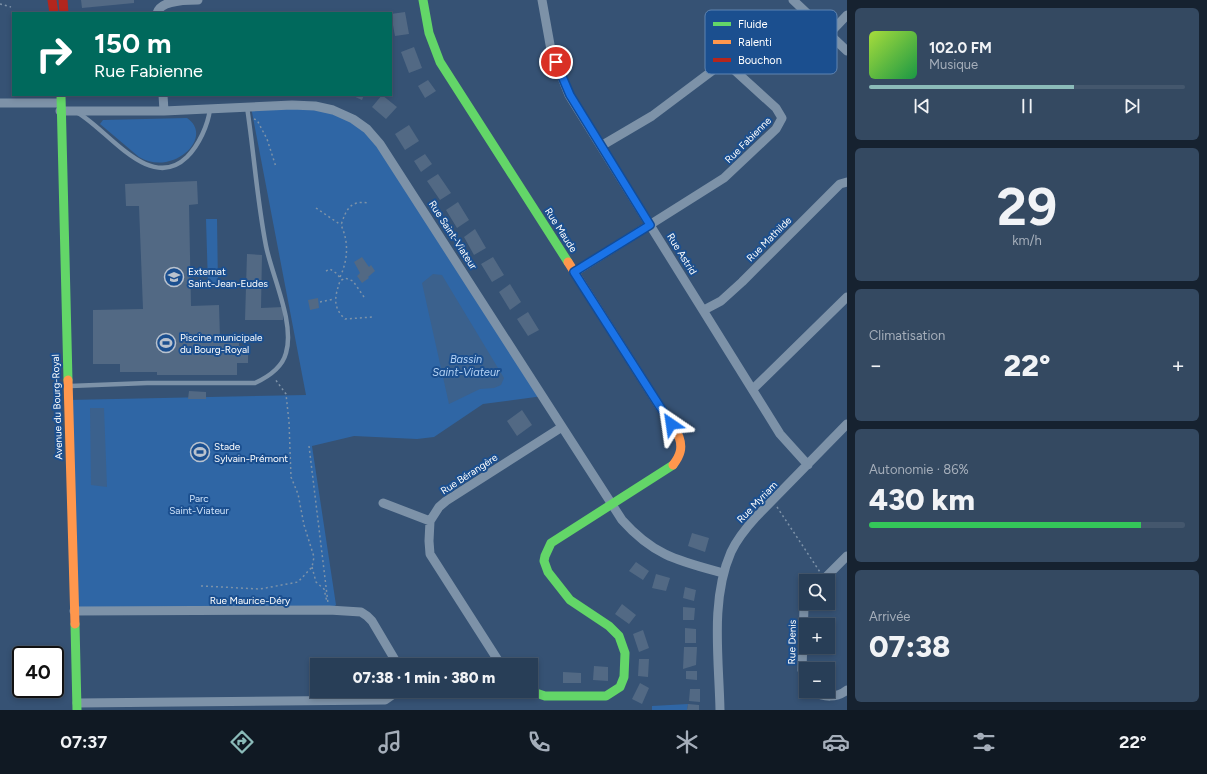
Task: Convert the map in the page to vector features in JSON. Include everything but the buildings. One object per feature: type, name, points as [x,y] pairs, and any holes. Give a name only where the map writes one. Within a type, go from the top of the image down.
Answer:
[{"type":"street","points":[[52,0],[54,12]]},
{"type":"street","points":[[63,0],[64,12]]},
{"type":"street","points":[[158,12],[161,5],[166,2],[198,0]]},
{"type":"street","name":"Rue Maude","points":[[423,0],[429,33],[440,62],[679,437],[682,445],[682,452],[671,467],[612,504]]},
{"type":"street","name":"Rue Astrid","points":[[542,0],[552,50],[560,74],[570,95],[780,434],[808,465]]},
{"type":"street","points":[[793,0],[804,10]]},
{"type":"street","points":[[837,26],[847,15]]},
{"type":"street","points":[[837,42],[847,51]]},
{"type":"street","name":"Rue Fabienne","points":[[601,146],[679,98],[707,74]]},
{"type":"street","name":"Rue Fabienne","points":[[574,272],[724,178],[776,129],[782,118],[780,113],[738,74]]},
{"type":"street","points":[[163,96],[164,110]]},
{"type":"street","name":"Rue Saint-Viateur","points":[[0,104],[60,101],[76,112],[210,109],[292,105],[333,110],[353,119],[371,133],[380,144],[622,520],[633,533],[659,553],[678,561],[723,573]]},
{"type":"street","name":"Avenue du Bourg-Royal","points":[[60,101],[77,707]]},
{"type":"street","name":"Rue Mathilde","points":[[704,310],[721,301],[840,184],[847,182]]},
{"type":"street","points":[[753,389],[847,297]]},
{"type":"street","name":"Rue Bérangère","points":[[430,521],[446,501],[562,427]]},
{"type":"street","name":"Rue Myriam","points":[[720,710],[718,618],[723,573],[732,552],[742,533],[772,500],[845,429]]},
{"type":"street","points":[[383,503],[430,521],[430,554],[497,658]]},
{"type":"street","points":[[538,694],[545,696],[606,696],[615,693],[620,688],[624,680],[625,671],[623,646],[620,637],[613,630],[571,602],[553,580],[546,569],[544,562],[544,555],[551,543],[612,504]]},
{"type":"street","points":[[829,574],[847,556]]},
{"type":"street","name":"Rue Maurice-Déry","points":[[74,611],[329,610],[361,612],[372,621],[394,658]]},
{"type":"street","name":"Rue Denis","points":[[802,662],[804,610]]},
{"type":"street","points":[[835,695],[847,690]]},
{"type":"street","points":[[77,707],[385,700],[390,698]]},
{"type":"lane","points":[[67,386],[147,383],[255,383],[271,374],[280,366],[287,352],[288,332],[282,299],[266,246],[247,107]]},
{"type":"lane","points":[[76,112],[90,120],[136,159],[145,165],[159,169],[175,166],[194,150],[209,122],[210,109]]},
{"type":"path","points":[[0,4],[11,7]]},
{"type":"path","points":[[249,118],[257,120],[267,139],[276,167]]},
{"type":"path","points":[[341,225],[345,214],[351,206],[359,202],[368,203]]},
{"type":"path","points":[[316,208],[341,225],[345,234],[347,249],[346,263],[340,277]]},
{"type":"path","points":[[326,271],[330,269],[342,280]]},
{"type":"path","points":[[364,297],[353,281],[345,278],[340,281],[334,300],[339,314],[345,319],[373,316]]},
{"type":"path","points":[[320,302],[334,300]]},
{"type":"path","points":[[271,374],[286,394],[289,422],[291,477],[298,494],[304,525],[314,557],[312,567],[316,582],[324,589],[329,610]]},
{"type":"path","points":[[309,446],[329,610]]},
{"type":"path","points":[[772,500],[819,574]]},
{"type":"path","points":[[201,586],[260,589],[268,588],[298,582],[312,567]]},
{"type":"green space","name":"Parc Saint-Viateur","points":[[315,106],[367,129],[543,396],[483,404],[434,437],[417,439],[354,436],[312,446],[336,605],[329,610],[74,611],[68,400],[306,395],[251,107]]},
{"type":"green space","points":[[187,118],[194,126],[196,135],[193,144],[186,152],[177,158],[165,162],[152,162],[139,157],[100,124],[103,120]]},
{"type":"green space","points":[[206,219],[217,219],[218,285],[208,285]]},
{"type":"green space","points":[[688,704],[687,710],[652,710],[652,706]]},
{"type":"water","name":"Bassin Saint-Viateur","points":[[433,274],[442,275],[504,378],[501,385],[494,388],[480,389],[449,404],[422,283]]},
{"type":"water","points":[[90,408],[104,408],[107,487],[91,485]]},
{"type":"traffic: fast","points":[[423,0],[429,33],[440,62],[568,262]]},
{"type":"traffic: fast","points":[[61,96],[68,380]]},
{"type":"traffic: fast","points":[[538,694],[545,696],[606,696],[620,687],[624,677],[625,653],[619,636],[609,626],[570,600],[548,572],[544,561],[545,556],[551,543],[673,465]]},
{"type":"traffic: fast","points":[[75,624],[77,710]]},
{"type":"traffic: slow","points":[[568,262],[679,437],[681,445],[680,452],[673,465]]},
{"type":"traffic: slow","points":[[68,380],[75,624]]},
{"type":"traffic: jam","points":[[52,0],[54,12]]},
{"type":"traffic: jam","points":[[63,0],[64,12]]},
{"type":"place","name":"Externat Saint-Jean-Eudes","points":[[174,277]]},
{"type":"place","name":"Piscine municipale du Bourg-Royal","points":[[166,343]]},
{"type":"place","name":"Stade Sylvain-Prémont","points":[[200,452]]},
{"type":"route","points":[[556,62],[570,95],[650,225],[574,272],[671,424]]}]
